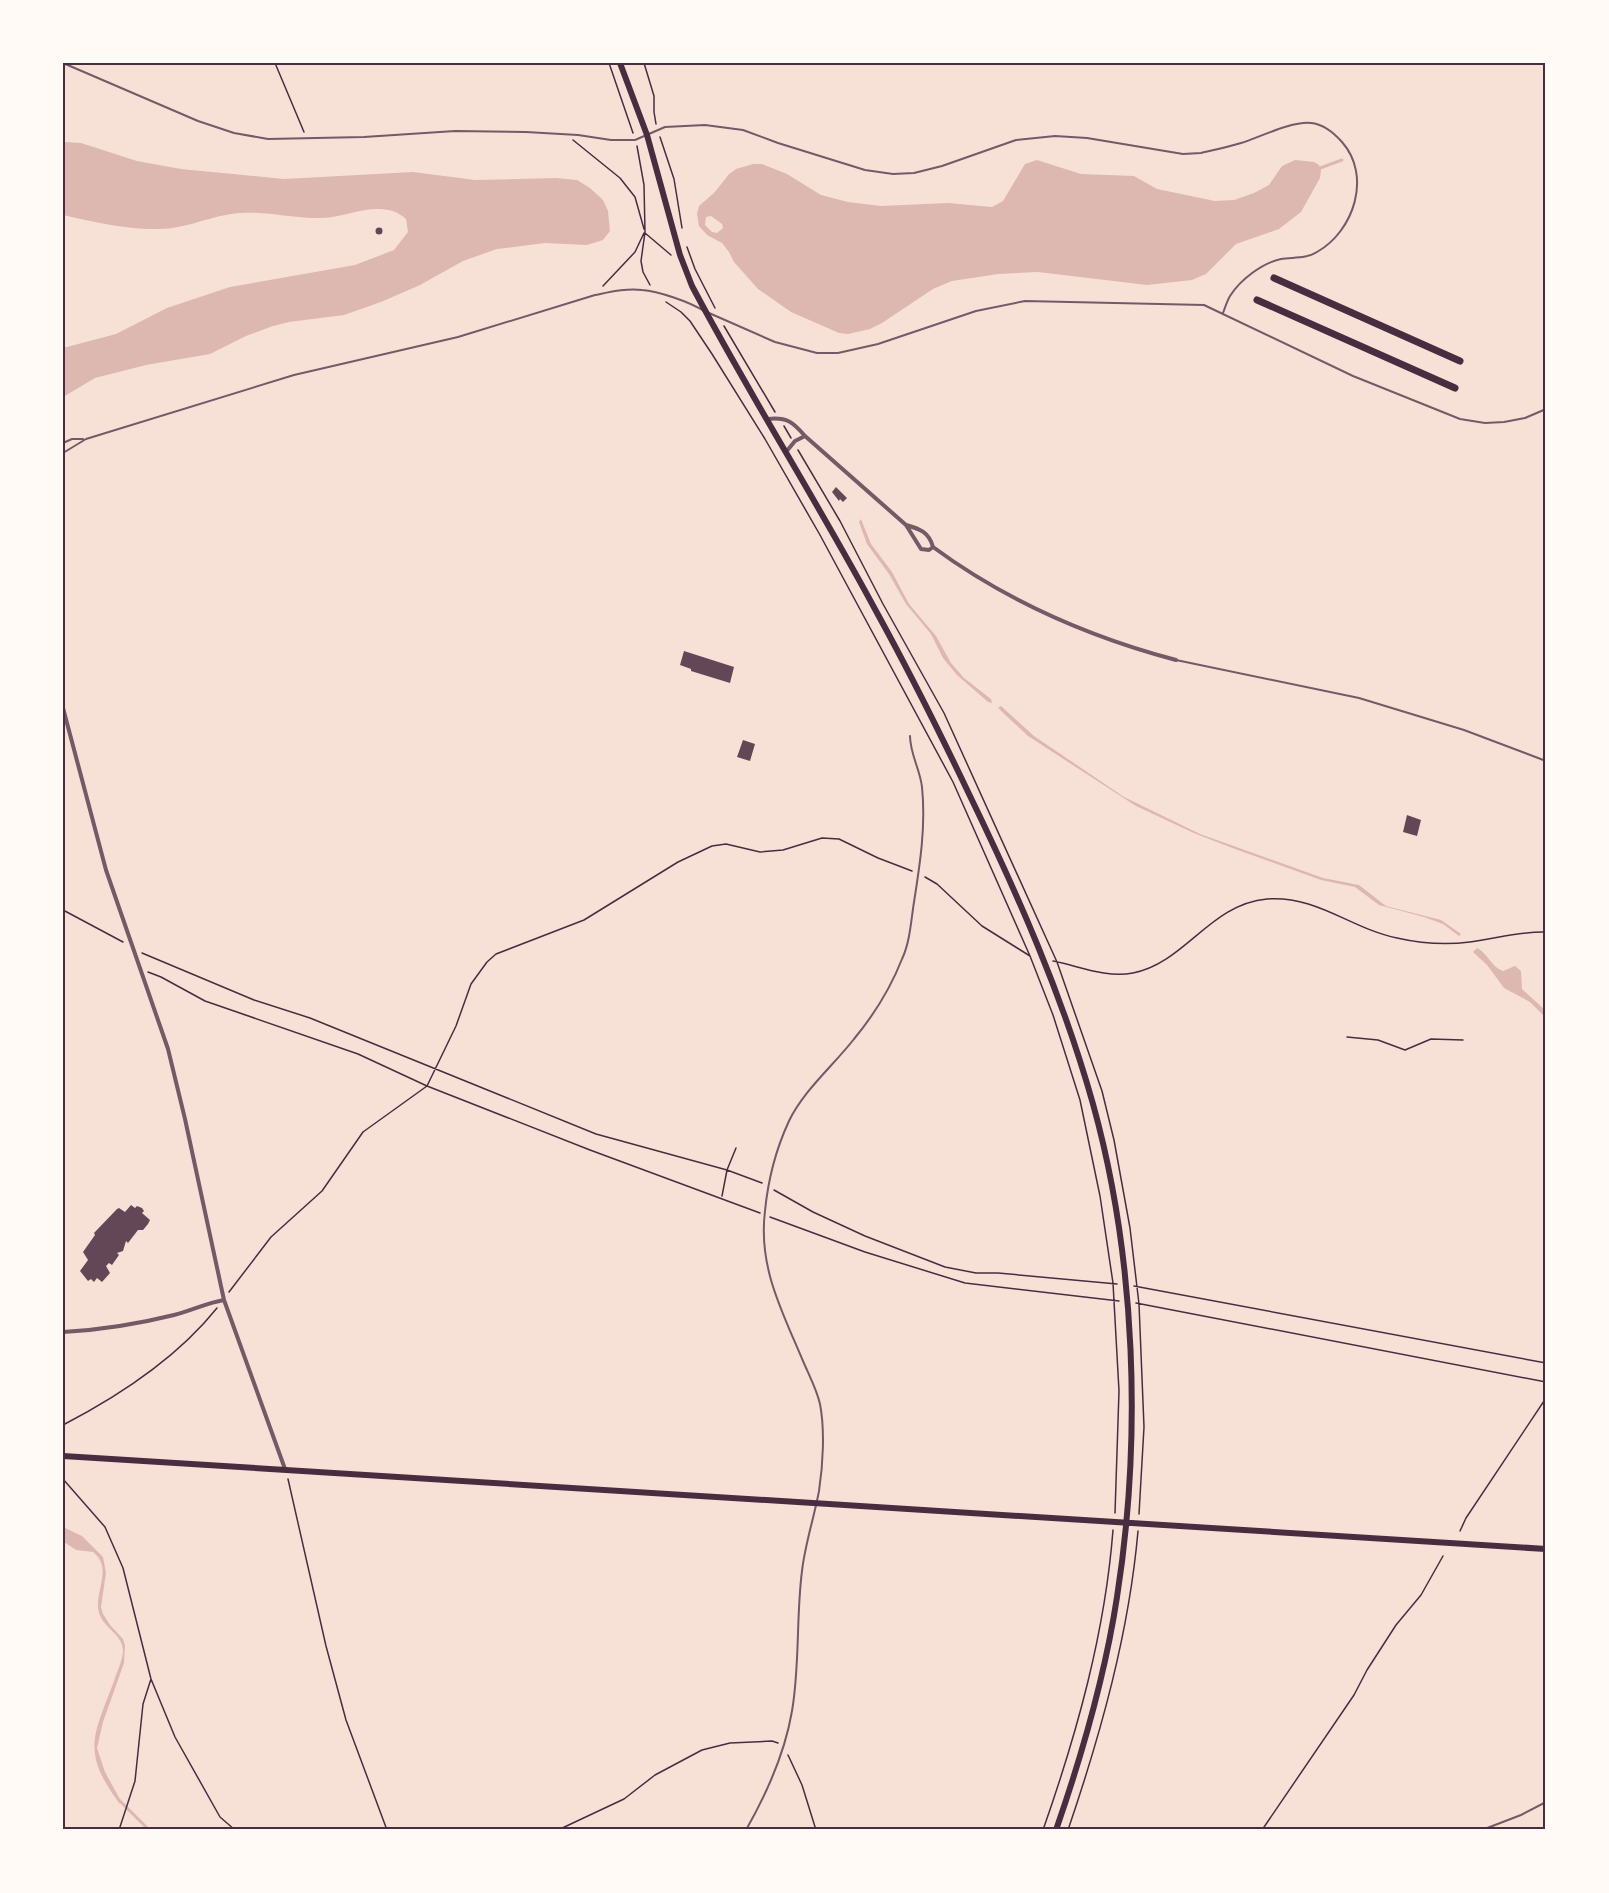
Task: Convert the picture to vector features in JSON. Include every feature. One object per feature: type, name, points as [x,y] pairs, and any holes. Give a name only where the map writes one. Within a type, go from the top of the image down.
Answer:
[{"type":"highway","points":[[1274,278],[1460,361]]},
{"type":"highway","points":[[1257,300],[1455,388]]},
{"type":"main road","points":[[620,63],[646,135],[680,255],[706,312],[876,610],[935,724],[999,857],[1044,959],[1093,1105],[1113,1195],[1126,1301],[1131,1363],[1132,1434],[1126,1523],[1117,1600],[1096,1699],[1056,1830]]},
{"type":"main road","points":[[63,1456],[1546,1549]]},
{"type":"street","points":[[768,419],[779,418],[793,421],[806,436],[906,525],[921,549],[929,550],[933,547]]},
{"type":"street","points":[[786,452],[795,441],[806,436]]},
{"type":"street","points":[[906,525],[927,533],[933,547],[961,568],[1024,603],[1101,637],[1176,660]]},
{"type":"street","points":[[63,708],[106,870],[168,1049],[224,1300],[285,1469]]},
{"type":"street","points":[[63,1332],[92,1330],[176,1314],[224,1300]]},
{"type":"lane","points":[[63,63],[198,122],[234,133],[268,139],[364,137],[454,131],[526,132],[635,140],[658,129],[679,125],[705,125],[743,130],[778,144],[865,170],[893,174],[914,173],[942,166],[1017,140],[1055,135],[1192,154],[1305,123],[1323,126],[1339,138],[1353,159],[1356,192],[1351,214],[1338,233],[1317,252],[1305,257],[1277,260],[1257,270],[1230,296],[1223,313]]},
{"type":"lane","points":[[63,443],[86,439],[294,375],[458,337],[595,295],[641,290],[655,292],[699,308],[775,342],[817,352],[838,354],[878,344],[976,310],[1025,301],[1204,305],[1353,376],[1460,419],[1504,423],[1525,418],[1546,409]]},
{"type":"lane","points":[[63,453],[86,439]]},
{"type":"lane","points":[[1176,660],[1359,698],[1464,730],[1546,761]]},
{"type":"lane","points":[[746,1830],[766,1794],[784,1746],[792,1712],[802,1572],[819,1492],[823,1429],[820,1401],[770,1280],[764,1251],[764,1215],[768,1186],[789,1120],[820,1077],[854,1039],[893,980],[904,957],[922,849],[924,810],[921,782],[912,754],[910,736]]},
{"type":"lane","points":[[1482,1830],[1521,1815],[1546,1802]]},
{"type":"path","points":[[275,63],[306,138]]},
{"type":"path","points":[[609,63],[639,154],[644,185],[645,232],[641,261],[643,272],[655,292]]},
{"type":"path","points":[[644,63],[654,96],[654,112],[658,129],[675,179],[682,233]]},
{"type":"path","points":[[568,136],[580,148],[621,178],[635,197],[645,232],[675,257]]},
{"type":"path","points":[[659,148],[664,146]]},
{"type":"path","points":[[639,154],[645,152]]},
{"type":"path","points":[[595,295],[635,252],[645,232]]},
{"type":"path","points":[[685,243],[695,269],[720,318],[779,418]]},
{"type":"path","points":[[672,306],[690,321],[765,439],[820,535],[953,782],[1030,956],[1053,1015],[1080,1100],[1100,1196],[1113,1283],[1119,1391],[1115,1512]]},
{"type":"path","points":[[801,455],[852,543]]},
{"type":"path","points":[[63,1425],[138,1380],[198,1331],[271,1237],[322,1191],[363,1132],[427,1086],[456,1026],[471,984],[486,962],[496,954],[510,948],[558,932],[584,920],[694,853],[712,846],[726,844],[760,852],[783,850],[830,838],[849,843],[878,858],[918,873],[937,884],[982,926],[1030,956],[1110,974],[1134,973],[1156,965],[1216,918],[1236,908],[1268,899],[1300,902],[1331,911],[1380,933],[1397,938],[1467,943],[1532,931],[1546,932]]},
{"type":"path","points":[[63,910],[127,945]]},
{"type":"path","points":[[141,953],[254,1000],[310,1018],[596,1134],[760,1181],[813,1212],[865,1236],[945,1267],[976,1273],[1118,1284]]},
{"type":"path","points":[[141,970],[161,977],[205,1001],[358,1054],[427,1086],[590,1150],[865,1252],[965,1283],[1126,1301],[1546,1382]]},
{"type":"path","points":[[1347,1037],[1378,1040],[1405,1050],[1431,1039],[1463,1040]]},
{"type":"path","points":[[722,1198],[727,1170],[736,1148]]},
{"type":"path","points":[[1139,1514],[1144,1428],[1138,1287],[1546,1363]]},
{"type":"path","points":[[1460,1531],[1466,1518],[1546,1398]]},
{"type":"path","points":[[285,1469],[326,1646],[346,1720],[387,1830]]},
{"type":"path","points":[[63,1479],[105,1527],[123,1568],[151,1679],[175,1737],[220,1817],[235,1830]]},
{"type":"path","points":[[1043,1830],[1073,1738],[1094,1657],[1106,1598],[1113,1531]]},
{"type":"path","points":[[1068,1830],[1107,1702],[1129,1601],[1138,1533]]},
{"type":"path","points":[[1262,1830],[1354,1695],[1396,1625],[1427,1585],[1443,1556]]},
{"type":"path","points":[[119,1830],[135,1780],[143,1704],[151,1679]]},
{"type":"path","points":[[558,1830],[624,1799],[655,1775],[702,1750],[730,1743],[760,1741],[772,1741],[784,1746],[802,1785],[816,1830]]},
{"type":"shaded area","points":[[63,142],[81,143],[137,161],[181,169],[284,179],[413,172],[475,180],[556,178],[577,180],[603,200],[608,211],[610,231],[603,240],[587,245],[545,243],[497,249],[463,261],[420,285],[381,302],[344,315],[273,326],[246,336],[210,354],[146,365],[95,378],[63,397],[63,348],[116,334],[167,308],[230,287],[355,265],[394,250],[408,232],[406,219],[395,212],[381,209],[322,218],[240,213],[179,227],[159,229],[123,227],[63,215]]},
{"type":"shaded area","points":[[1037,160],[1081,174],[1134,176],[1157,189],[1215,201],[1234,200],[1254,193],[1269,185],[1282,166],[1295,160],[1314,162],[1321,170],[1320,178],[1301,212],[1279,229],[1236,244],[1206,274],[1192,280],[1147,285],[1038,272],[998,274],[952,281],[933,289],[882,323],[870,329],[848,334],[839,333],[791,312],[758,289],[734,262],[722,243],[707,235],[699,226],[697,214],[699,206],[715,192],[729,174],[736,169],[753,164],[762,164],[787,174],[821,195],[848,202],[881,206],[948,203],[992,207],[1003,201],[1025,164]],"holes":[[[711,216],[722,224],[723,228],[717,233],[712,232],[705,225],[706,217]]]},
{"type":"shaded area","points":[[861,519],[871,544],[892,572],[909,604],[936,636],[951,663],[964,678],[991,699],[992,703],[957,675],[943,658],[931,634],[906,604],[889,574],[867,544],[859,522]]},
{"type":"shaded area","points":[[1001,706],[1034,736],[1124,797],[1200,834],[1323,878],[1359,885],[1386,906],[1441,920],[1461,934],[1459,936],[1443,924],[1424,917],[1379,905],[1355,887],[1321,880],[1235,849],[1196,834],[1136,806],[1028,736],[998,708]]},
{"type":"shaded area","points":[[1477,948],[1499,969],[1503,971],[1515,966],[1521,971],[1522,989],[1546,1011],[1546,1018],[1530,1002],[1504,988],[1487,965],[1473,952]]},
{"type":"shaded area","points":[[63,1527],[82,1536],[103,1557],[106,1573],[101,1607],[110,1625],[123,1639],[125,1646],[124,1663],[103,1722],[97,1748],[105,1772],[121,1801],[120,1804],[100,1771],[95,1757],[94,1744],[96,1731],[120,1666],[122,1644],[99,1614],[98,1600],[103,1571],[99,1558],[93,1552],[76,1550],[64,1542]]},
{"type":"building","points":[[379,227],[383,231],[379,235],[375,231]]},
{"type":"building","points":[[836,487],[847,498],[843,502],[840,499],[839,501],[832,492]]},
{"type":"building","points":[[684,651],[734,667],[730,683],[691,671],[680,665]]},
{"type":"building","points":[[743,740],[755,744],[750,761],[737,757]]},
{"type":"building","points":[[1407,815],[1421,820],[1417,836],[1403,832]]},
{"type":"building","points":[[131,1205],[135,1208],[137,1206],[142,1208],[144,1211],[142,1213],[150,1220],[148,1224],[143,1230],[138,1230],[128,1243],[126,1241],[123,1251],[117,1253],[119,1255],[112,1265],[109,1263],[106,1266],[110,1273],[102,1282],[97,1278],[94,1282],[91,1279],[88,1281],[80,1271],[88,1260],[83,1252],[95,1235],[94,1233],[117,1209],[125,1212]]},
{"type":"waterway","points":[[1320,168],[1342,160]]},
{"type":"waterway","points":[[119,1800],[149,1830]]}]
